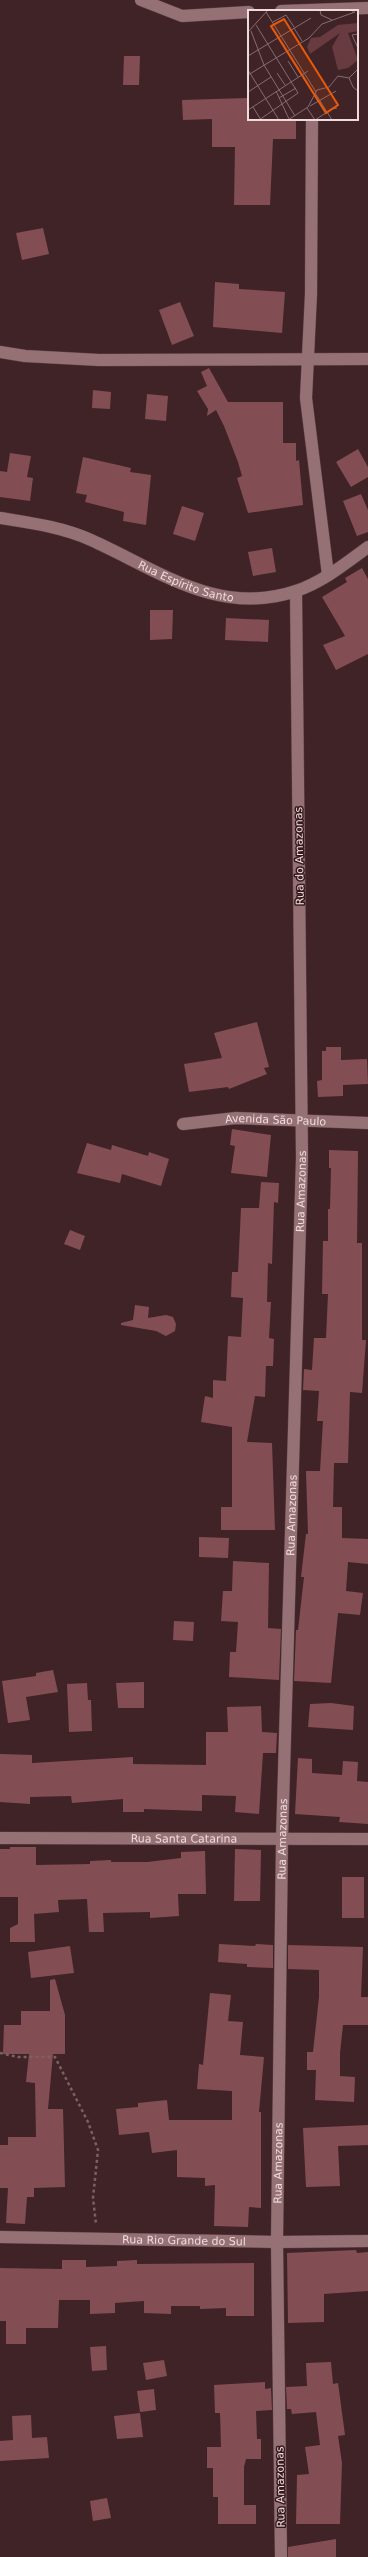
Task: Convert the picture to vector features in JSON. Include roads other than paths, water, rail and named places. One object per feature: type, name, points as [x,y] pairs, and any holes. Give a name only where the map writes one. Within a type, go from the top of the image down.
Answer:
[{"type":"street","points":[[141,0],[182,16],[248,12]]},
{"type":"street","points":[[290,10],[315,7],[368,8]]},
{"type":"street","points":[[312,120],[311,294],[306,398],[328,575]]},
{"type":"street","points":[[0,352],[25,356],[99,360],[307,361],[368,359]]},
{"type":"street","name":"Rua Espírito Santo","points":[[0,518],[48,526],[90,540],[164,577],[194,590],[224,597],[247,599],[296,591],[328,575],[368,547]]},
{"type":"street","name":"Rua do Amazonas","points":[[296,591],[301,1122]]},
{"type":"street","name":"Avenida São Paulo","points":[[183,1124],[236,1118],[301,1122],[368,1123]]},
{"type":"street","name":"Rua Amazonas","points":[[281,2557],[277,2242],[282,1839],[301,1122]]},
{"type":"street","name":"Rua Santa Catarina","points":[[0,1838],[368,1839]]},
{"type":"street","name":"Rua Rio Grande do Sul","points":[[0,2237],[277,2242],[368,2240]]}]
